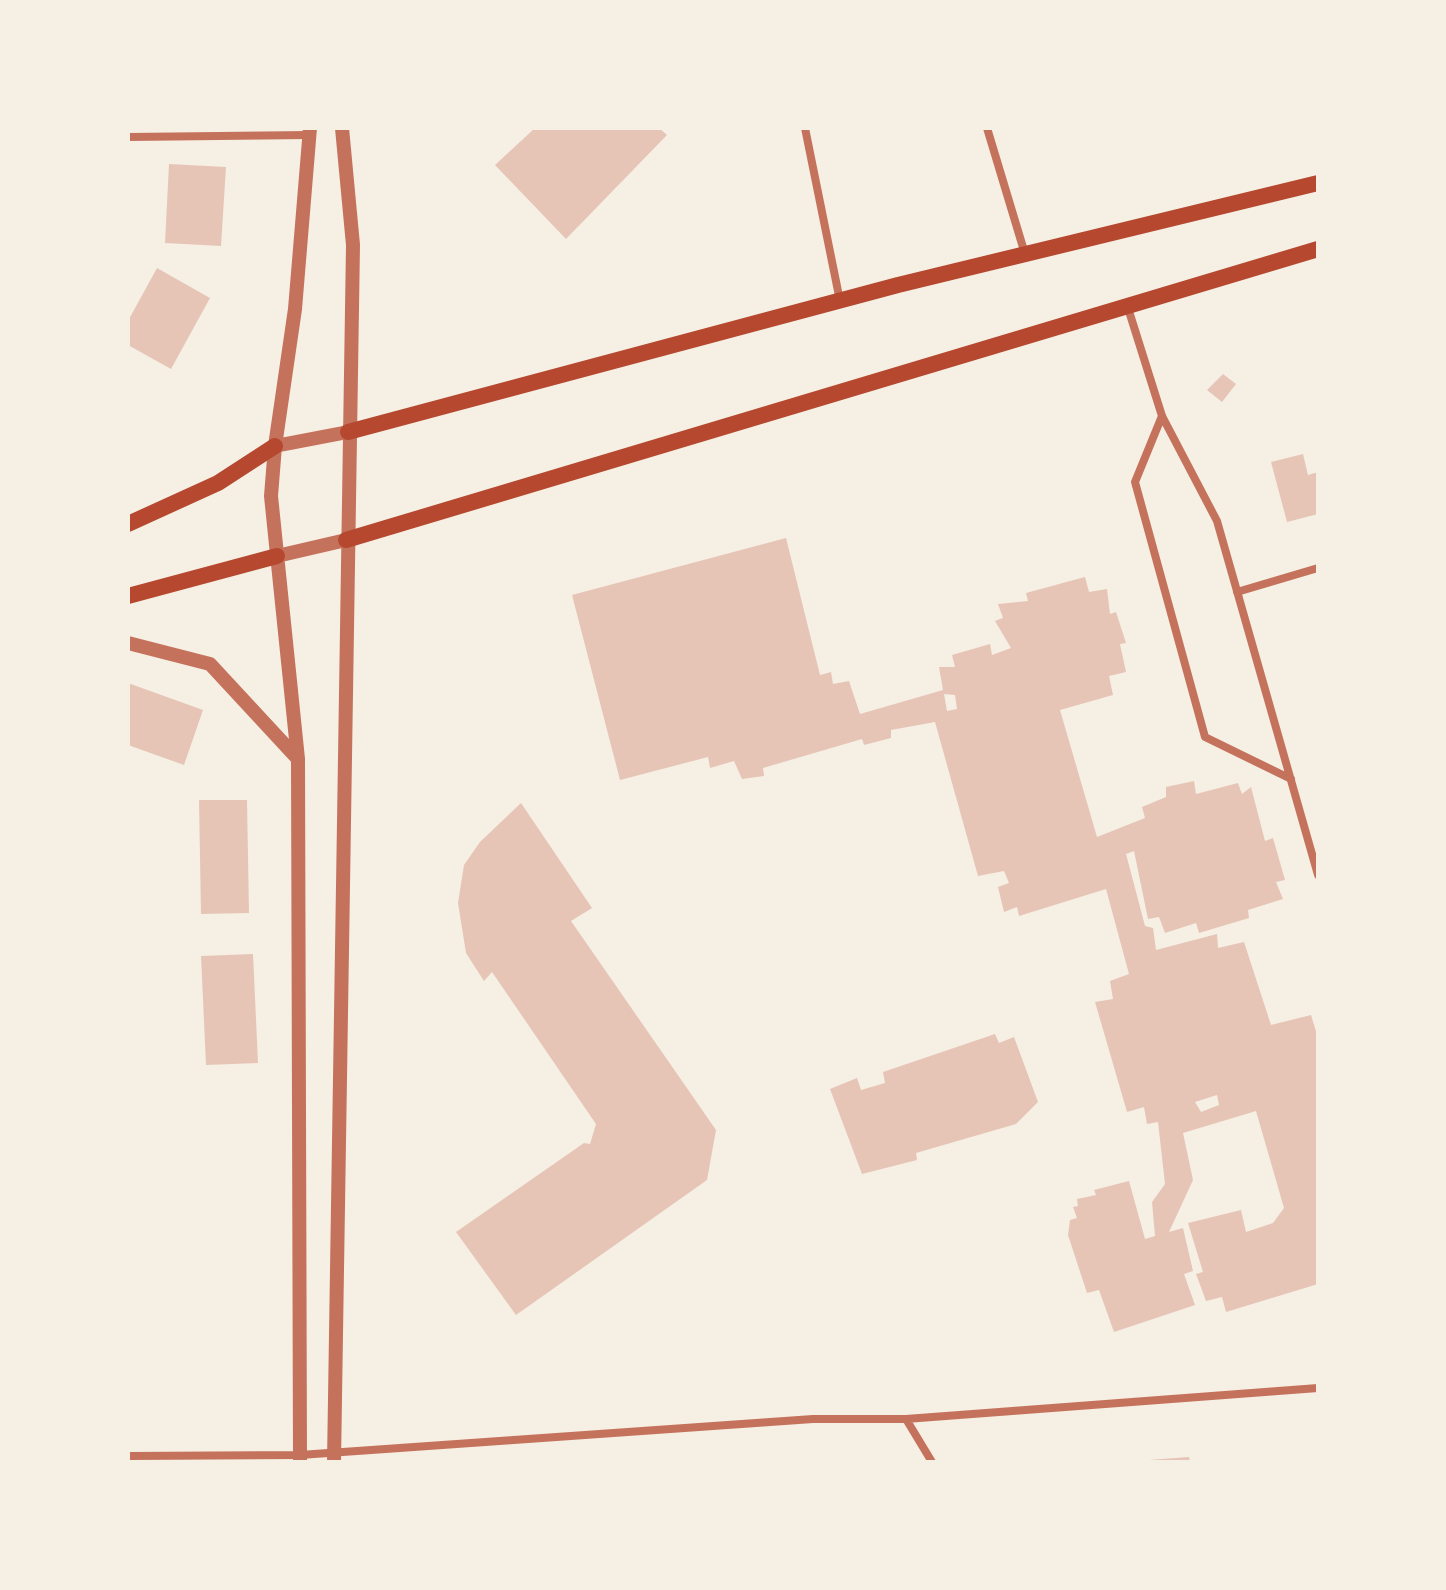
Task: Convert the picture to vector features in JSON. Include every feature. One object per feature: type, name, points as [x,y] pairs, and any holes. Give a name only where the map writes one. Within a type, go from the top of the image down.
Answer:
[{"type":"main road","points":[[348,432],[840,301],[1318,183]]},
{"type":"main road","points":[[346,540],[1318,249]]},
{"type":"main road","points":[[128,524],[218,483],[275,446]]},
{"type":"main road","points":[[128,596],[277,556]]},
{"type":"street","points":[[334,1457],[353,245],[342,128]]},
{"type":"street","points":[[805,128],[840,301]]},
{"type":"street","points":[[987,128],[1025,255]]},
{"type":"street","points":[[128,137],[310,132],[295,309],[271,496],[298,759],[300,1459]]},
{"type":"street","points":[[1128,308],[1162,416],[1217,521],[1318,875]]},
{"type":"street","points":[[1162,416],[1135,482],[1205,737],[1291,779]]},
{"type":"street","points":[[275,446],[348,432]]},
{"type":"street","points":[[277,556],[346,540]]},
{"type":"street","points":[[1237,592],[1318,568]]},
{"type":"street","points":[[128,643],[210,664],[298,759]]},
{"type":"street","points":[[128,1456],[300,1459],[813,1419],[906,1419],[1318,1388]]},
{"type":"street","points":[[906,1419],[932,1462]]},
{"type":"building","points":[[535,128],[659,128],[667,135],[566,239],[495,165]]},
{"type":"building","points":[[169,164],[226,167],[221,246],[165,243]]},
{"type":"building","points":[[157,268],[210,298],[171,369],[128,345],[128,321]]},
{"type":"building","points":[[1223,374],[1236,384],[1222,402],[1207,390]]},
{"type":"building","points":[[1303,454],[1308,475],[1318,472],[1318,514],[1287,522],[1271,462]]},
{"type":"building","points":[[786,538],[820,675],[831,672],[833,684],[849,681],[860,714],[943,690],[939,667],[955,667],[952,655],[990,644],[992,655],[1011,648],[995,621],[1003,618],[998,604],[1028,601],[1026,593],[1085,577],[1089,592],[1107,589],[1110,614],[1116,612],[1126,643],[1120,644],[1126,672],[1109,676],[1113,695],[1060,710],[1097,837],[1145,818],[1142,807],[1166,797],[1166,787],[1194,781],[1196,794],[1238,783],[1242,794],[1251,787],[1265,841],[1273,838],[1285,880],[1276,882],[1283,899],[1248,910],[1249,918],[1199,933],[1196,923],[1165,933],[1159,917],[1148,919],[1134,851],[1126,854],[1145,926],[1153,928],[1156,950],[1217,934],[1218,948],[1244,942],[1271,1025],[1311,1015],[1318,1038],[1318,1284],[1226,1312],[1222,1297],[1206,1301],[1196,1274],[1203,1272],[1188,1223],[1241,1210],[1246,1232],[1273,1223],[1284,1208],[1256,1111],[1183,1133],[1193,1180],[1169,1232],[1183,1228],[1193,1271],[1184,1274],[1195,1305],[1114,1332],[1099,1290],[1087,1293],[1068,1235],[1070,1220],[1077,1218],[1073,1207],[1078,1206],[1077,1199],[1096,1195],[1094,1190],[1129,1181],[1145,1239],[1155,1236],[1152,1202],[1165,1184],[1158,1122],[1147,1124],[1144,1107],[1127,1112],[1095,1002],[1113,999],[1110,981],[1129,974],[1106,889],[1019,916],[1017,907],[1004,912],[998,887],[1009,883],[1004,871],[978,876],[935,722],[891,730],[891,738],[864,745],[862,739],[763,768],[764,776],[742,779],[734,761],[710,768],[708,757],[620,780],[572,595]],"holes":[[[944,694],[955,695],[957,709],[947,711]],[[1217,1095],[1219,1105],[1201,1112],[1195,1102]]]},
{"type":"building","points":[[128,683],[203,710],[184,765],[128,745]]},
{"type":"building","points":[[199,800],[247,800],[249,913],[201,914]]},
{"type":"building","points":[[521,803],[592,908],[571,921],[716,1130],[707,1180],[516,1315],[456,1232],[584,1143],[590,1144],[596,1124],[492,972],[484,981],[466,953],[458,903],[464,865],[480,842]]},
{"type":"building","points":[[253,954],[258,1063],[206,1065],[201,956]]},
{"type":"building","points":[[995,1034],[999,1043],[1014,1037],[1038,1102],[1016,1124],[916,1153],[917,1160],[862,1174],[830,1089],[857,1078],[861,1090],[885,1083],[883,1072]]},
{"type":"building","points":[[1189,1457],[1190,1462],[1149,1462],[1149,1460]]}]
